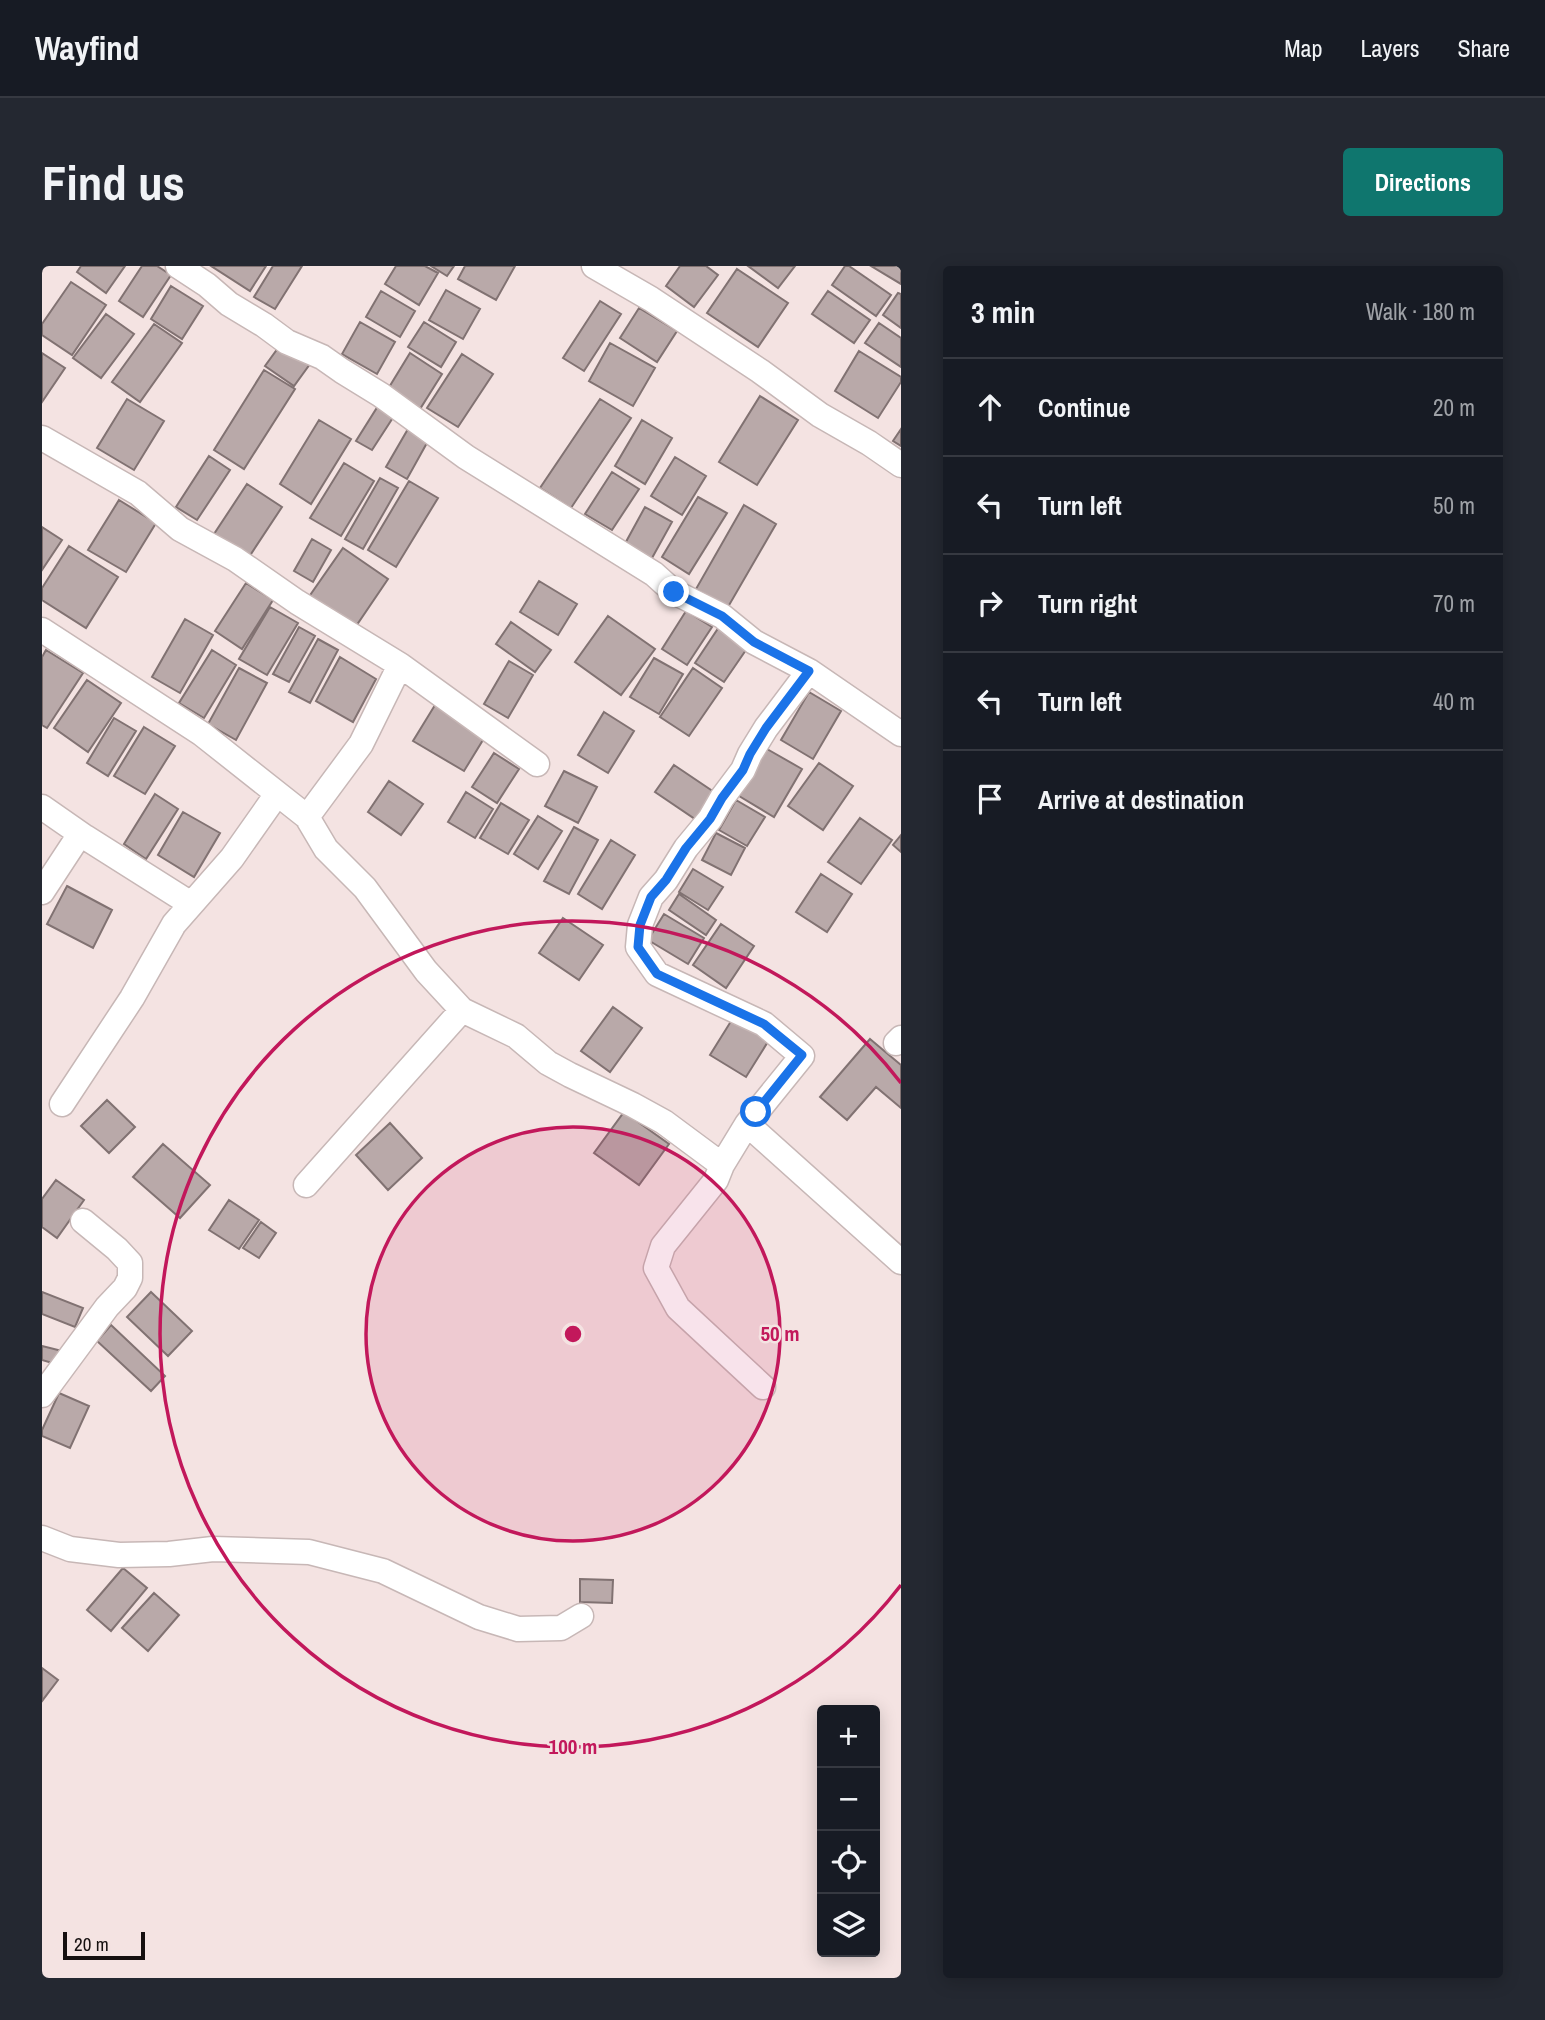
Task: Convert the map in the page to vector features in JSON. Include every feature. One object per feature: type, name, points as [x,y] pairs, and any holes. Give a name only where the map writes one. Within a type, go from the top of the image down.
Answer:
[{"type":"street","points":[[177,266],[287,342],[322,357],[382,395],[466,457],[654,574],[674,592],[722,616],[754,642],[809,671],[901,734]]},
{"type":"street","points":[[594,266],[651,299],[760,371],[820,415],[901,465]]},
{"type":"street","points":[[42,438],[138,493],[180,528],[235,559],[296,602],[400,665],[537,764]]},
{"type":"street","points":[[42,630],[202,734],[307,817],[326,849],[365,888],[426,971],[462,1010],[516,1036],[548,1063],[664,1122],[722,1165]]},
{"type":"street","points":[[307,817],[360,744],[400,665]]},
{"type":"street","points":[[763,1387],[678,1308],[656,1268],[663,1246],[716,1180],[747,1124],[802,1055],[764,1024],[657,974],[638,947],[640,925],[651,897],[710,819],[743,770],[766,728],[809,671]]},
{"type":"street","points":[[62,1104],[132,998],[174,924],[232,858],[277,794]]},
{"type":"street","points":[[42,807],[191,904]]},
{"type":"street","points":[[42,891],[80,834]]},
{"type":"street","points":[[306,1185],[462,1010]]},
{"type":"street","points":[[747,1124],[901,1262]]},
{"type":"street","points":[[42,1395],[130,1278],[130,1263],[83,1221]]},
{"type":"street","points":[[42,1538],[69,1549],[119,1555],[169,1554],[213,1549],[309,1552],[383,1571],[479,1617],[518,1629],[561,1628],[582,1616]]},
{"type":"building","points":[[81,266],[125,266],[106,293],[77,272]]},
{"type":"building","points":[[142,266],[157,266],[171,275],[143,317],[119,301]]},
{"type":"building","points":[[211,266],[266,266],[250,291]]},
{"type":"building","points":[[273,266],[302,266],[275,309],[254,297]]},
{"type":"building","points":[[396,266],[425,266],[438,273],[419,305],[385,284]]},
{"type":"building","points":[[431,266],[454,266],[447,276]]},
{"type":"building","points":[[465,266],[515,266],[496,300],[458,279]]},
{"type":"building","points":[[680,266],[706,266],[718,275],[694,307],[666,286]]},
{"type":"building","points":[[748,266],[795,266],[778,288]]},
{"type":"building","points":[[845,266],[849,266],[891,295],[876,316],[832,285]]},
{"type":"building","points":[[871,266],[901,266],[901,284]]},
{"type":"building","points":[[737,269],[788,303],[758,347],[707,313]]},
{"type":"building","points":[[71,282],[106,305],[72,355],[42,335],[42,324]]},
{"type":"building","points":[[171,286],[203,306],[182,339],[151,319]]},
{"type":"building","points":[[446,290],[480,309],[463,339],[429,320]]},
{"type":"building","points":[[381,291],[415,311],[400,337],[366,317]]},
{"type":"building","points":[[828,291],[870,320],[854,343],[812,314]]},
{"type":"building","points":[[898,293],[901,294],[901,328],[883,315]]},
{"type":"building","points":[[600,301],[621,314],[584,371],[563,358]]},
{"type":"building","points":[[639,308],[677,331],[657,362],[620,338]]},
{"type":"building","points":[[106,314],[134,334],[101,378],[73,358]]},
{"type":"building","points":[[360,322],[395,342],[377,374],[342,354]]},
{"type":"building","points":[[424,322],[456,342],[441,367],[408,347]]},
{"type":"building","points":[[879,323],[901,338],[901,367],[865,343]]},
{"type":"building","points":[[154,324],[182,343],[140,402],[112,382]]},
{"type":"building","points":[[610,343],[655,368],[633,406],[589,381]]},
{"type":"building","points":[[281,344],[310,364],[294,386],[265,366]]},
{"type":"building","points":[[859,351],[901,377],[901,382],[878,418],[835,391]]},
{"type":"building","points":[[42,353],[65,368],[42,402]]},
{"type":"building","points":[[410,353],[442,374],[420,409],[388,389]]},
{"type":"building","points":[[462,354],[493,374],[458,427],[427,408]]},
{"type":"building","points":[[264,370],[295,389],[244,469],[214,450]]},
{"type":"building","points":[[760,396],[798,420],[757,485],[719,462]]},
{"type":"building","points":[[127,399],[164,421],[134,470],[97,448]]},
{"type":"building","points":[[600,399],[631,418],[571,508],[540,488]]},
{"type":"building","points":[[378,406],[394,416],[372,450],[356,441]]},
{"type":"building","points":[[319,420],[351,439],[311,504],[280,484]]},
{"type":"building","points":[[642,420],[672,438],[645,484],[615,466]]},
{"type":"building","points":[[408,429],[428,441],[407,479],[386,467]]},
{"type":"building","points":[[901,429],[901,446],[893,441]]},
{"type":"building","points":[[209,456],[230,470],[197,520],[176,507]]},
{"type":"building","points":[[675,457],[706,476],[682,515],[651,496]]},
{"type":"building","points":[[344,463],[374,481],[341,536],[310,518]]},
{"type":"building","points":[[612,472],[639,489],[612,530],[585,514]]},
{"type":"building","points":[[380,478],[398,488],[363,549],[345,539]]},
{"type":"building","points":[[409,481],[438,498],[396,567],[368,550]]},
{"type":"building","points":[[247,484],[282,507],[249,557],[214,534]]},
{"type":"building","points":[[698,497],[727,513],[689,574],[662,557]]},
{"type":"building","points":[[119,500],[156,523],[126,572],[88,550]]},
{"type":"building","points":[[744,505],[776,524],[728,607],[696,589]]},
{"type":"building","points":[[645,507],[672,522],[647,567],[621,551]]},
{"type":"building","points":[[42,527],[62,540],[42,570]]},
{"type":"building","points":[[312,539],[331,550],[313,582],[294,571]]},
{"type":"building","points":[[69,546],[118,577],[86,628],[42,600],[42,588]]},
{"type":"building","points":[[343,548],[388,579],[352,632],[306,601]]},
{"type":"building","points":[[539,581],[577,604],[558,635],[520,612]]},
{"type":"building","points":[[246,583],[273,600],[242,649],[215,631]]},
{"type":"building","points":[[270,607],[298,623],[267,675],[239,659]]},
{"type":"building","points":[[686,611],[712,627],[687,665],[662,649]]},
{"type":"building","points":[[608,616],[655,649],[621,695],[575,662]]},
{"type":"building","points":[[185,619],[213,635],[180,693],[152,677]]},
{"type":"building","points":[[511,622],[551,650],[535,672],[496,644]]},
{"type":"building","points":[[299,627],[315,636],[289,682],[273,674]]},
{"type":"building","points":[[719,627],[748,647],[724,682],[695,663]]},
{"type":"building","points":[[318,639],[338,650],[310,703],[289,692]]},
{"type":"building","points":[[46,650],[83,673],[47,728],[42,725],[42,657]]},
{"type":"building","points":[[212,650],[236,665],[204,718],[179,703]]},
{"type":"building","points":[[340,657],[376,679],[353,722],[316,701]]},
{"type":"building","points":[[654,658],[683,674],[659,714],[630,697]]},
{"type":"building","points":[[509,661],[533,675],[508,718],[484,704]]},
{"type":"building","points":[[239,668],[267,683],[236,740],[208,724]]},
{"type":"building","points":[[693,668],[722,688],[689,736],[660,717]]},
{"type":"building","points":[[87,680],[121,703],[88,752],[54,728]]},
{"type":"building","points":[[809,692],[841,711],[813,759],[781,740]]},
{"type":"building","points":[[435,705],[486,735],[464,771],[413,741]]},
{"type":"building","points":[[604,712],[634,731],[608,773],[578,755]]},
{"type":"building","points":[[114,718],[136,731],[108,776],[87,763]]},
{"type":"building","points":[[144,727],[175,746],[145,794],[114,776]]},
{"type":"building","points":[[767,749],[802,769],[774,817],[739,796]]},
{"type":"building","points":[[494,753],[519,769],[497,803],[472,787]]},
{"type":"building","points":[[819,763],[853,786],[823,830],[788,806]]},
{"type":"building","points":[[674,765],[714,792],[695,819],[655,792]]},
{"type":"building","points":[[564,771],[597,787],[578,823],[545,806]]},
{"type":"building","points":[[389,781],[423,804],[401,835],[368,812]]},
{"type":"building","points":[[466,792],[493,809],[475,838],[448,822]]},
{"type":"building","points":[[155,794],[178,809],[146,859],[124,844]]},
{"type":"building","points":[[736,800],[765,817],[747,846],[719,830]]},
{"type":"building","points":[[501,803],[529,820],[508,854],[480,838]]},
{"type":"building","points":[[183,812],[220,833],[194,877],[158,855]]},
{"type":"building","points":[[538,816],[562,831],[538,869],[514,854]]},
{"type":"building","points":[[860,818],[892,840],[861,884],[828,862]]},
{"type":"building","points":[[574,827],[598,840],[569,894],[544,881]]},
{"type":"building","points":[[716,833],[745,848],[731,875],[702,860]]},
{"type":"building","points":[[901,835],[901,852],[893,845]]},
{"type":"building","points":[[611,840],[635,855],[602,909],[578,894]]},
{"type":"building","points":[[693,869],[723,887],[708,910],[679,892]]},
{"type":"building","points":[[821,874],[852,894],[827,932],[796,912]]},
{"type":"building","points":[[67,886],[112,910],[93,948],[47,924]]},
{"type":"building","points":[[679,894],[716,920],[706,935],[669,910]]},
{"type":"building","points":[[664,914],[704,938],[688,964],[648,940]]},
{"type":"building","points":[[563,918],[603,945],[579,980],[539,953]]},
{"type":"building","points":[[721,924],[754,946],[726,988],[693,965]]},
{"type":"building","points":[[613,1007],[642,1028],[610,1072],[581,1051]]},
{"type":"building","points":[[733,1018],[769,1040],[746,1077],[710,1055]]},
{"type":"building","points":[[870,1039],[901,1065],[901,1108],[876,1087],[847,1120],[820,1097]]},
{"type":"building","points":[[107,1100],[135,1127],[109,1153],[81,1126]]},
{"type":"building","points":[[624,1112],[669,1144],[639,1185],[594,1153]]},
{"type":"building","points":[[390,1123],[422,1158],[388,1190],[356,1155]]},
{"type":"building","points":[[163,1144],[210,1185],[180,1218],[133,1177]]},
{"type":"building","points":[[56,1180],[84,1200],[57,1238],[42,1227],[42,1199]]},
{"type":"building","points":[[229,1200],[259,1220],[239,1249],[209,1230]]},
{"type":"building","points":[[261,1222],[276,1233],[259,1258],[243,1248]]},
{"type":"building","points":[[42,1292],[83,1308],[75,1327],[42,1314]]},
{"type":"building","points":[[151,1292],[192,1331],[168,1356],[127,1317]]},
{"type":"building","points":[[111,1325],[165,1376],[151,1391],[97,1341]]},
{"type":"building","points":[[42,1346],[62,1351],[59,1365],[42,1360]]},
{"type":"building","points":[[59,1393],[89,1406],[70,1448],[42,1436],[42,1430]]},
{"type":"building","points":[[123,1568],[147,1588],[111,1631],[87,1610]]},
{"type":"building","points":[[580,1579],[613,1580],[612,1603],[580,1602]]},
{"type":"building","points":[[154,1593],[179,1615],[148,1651],[122,1628]]},
{"type":"building","points":[[42,1668],[58,1680],[42,1701]]},
{"type":"route","points":[[674,592],[722,616],[754,642],[809,671],[766,728],[743,770],[710,819],[651,897],[640,925],[638,947],[657,974],[764,1024],[802,1055],[756,1112]]}]
